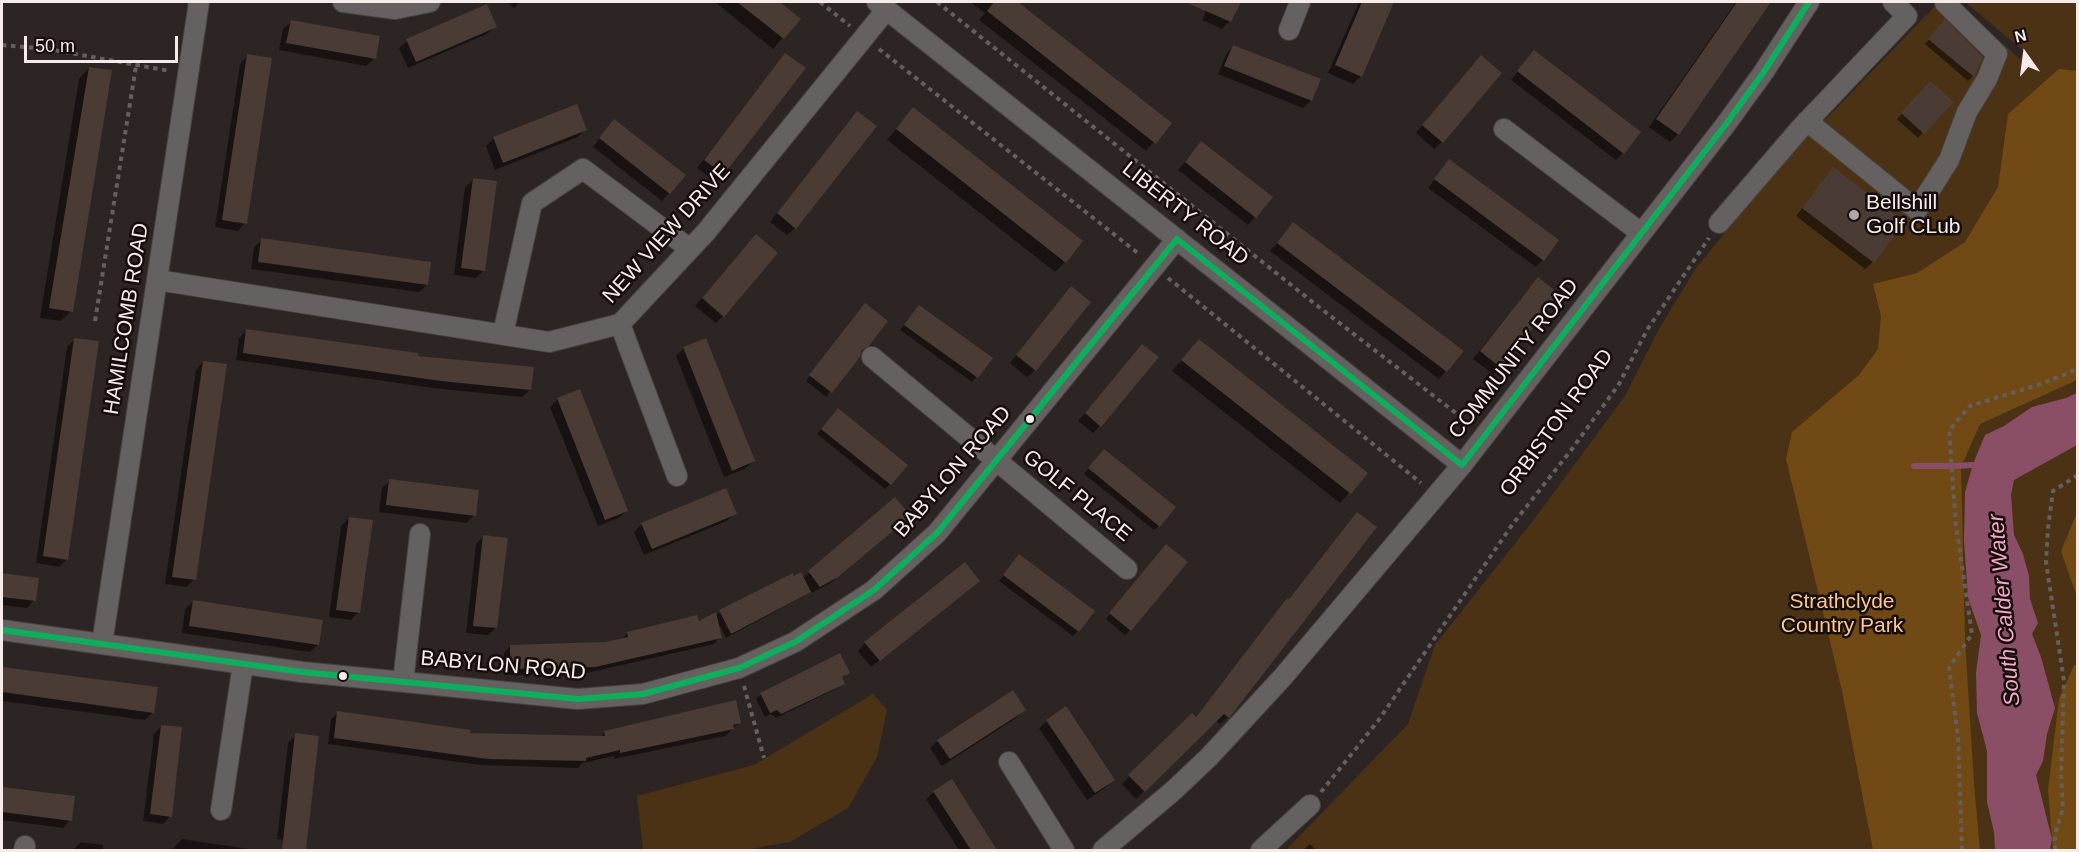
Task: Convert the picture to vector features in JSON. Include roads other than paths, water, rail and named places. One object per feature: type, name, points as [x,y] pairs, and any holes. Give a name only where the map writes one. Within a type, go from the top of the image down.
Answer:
[{"type":"street","name":"HAMILCOMB ROAD","points":[[102,644],[199,2]]},
{"type":"street","points":[[342,2],[395,9],[430,2]]},
{"type":"street","points":[[1289,30],[1300,2]]},
{"type":"street","name":"COMMUNITY ROAD","points":[[1103,850],[1173,791],[1209,757],[1281,678],[1462,465],[1713,142],[1757,82],[1809,2]]},
{"type":"street","points":[[1719,223],[1807,121],[1907,16],[1893,2]]},
{"type":"street","points":[[1807,121],[1917,210],[1949,160],[1967,111],[1987,79],[1997,54],[1945,3]]},
{"type":"street","name":"NEW VIEW DRIVE","points":[[157,280],[549,342],[620,324],[706,232],[864,37],[882,5]]},
{"type":"street","name":"LIBERTY ROAD","points":[[882,5],[1462,465]]},
{"type":"street","points":[[1504,129],[1641,233]]},
{"type":"street","points":[[503,334],[532,203],[583,169],[690,249]]},
{"type":"street","name":"BABYLON ROAD","points":[[2,630],[302,672],[578,699],[643,694],[739,668],[795,642],[874,590],[937,533],[1177,239]]},
{"type":"street","points":[[620,324],[677,476]]},
{"type":"street","name":"GOLF PLACE","points":[[872,357],[1127,569]]},
{"type":"street","points":[[403,682],[420,534]]},
{"type":"street","points":[[221,810],[243,664]]},
{"type":"street","points":[[1010,762],[1064,850]]},
{"type":"street","points":[[1261,850],[1310,805]]},
{"type":"water","name":"South Calder Water","points":[[2077,393],[2077,445],[2014,480],[2011,495],[2014,535],[2023,554],[2029,576],[2030,599],[2038,623],[2032,634],[2055,708],[2047,734],[2043,761],[2036,775],[2052,839],[2050,850],[1995,850],[1994,832],[1987,802],[1987,751],[1977,713],[1976,673],[1981,635],[1968,598],[1964,541],[1965,492],[1985,435],[2004,426],[2032,407]]},
{"type":"waterway","points":[[1954,466],[1972,465]]},
{"type":"waterway","points":[[1914,466],[1949,466]]},
{"type":"place","name":"Bellshill Golf CLub","points":[[1854,215]]},
{"type":"park label","name":"Strathclyde Country Park","points":[[1842,614]]}]
